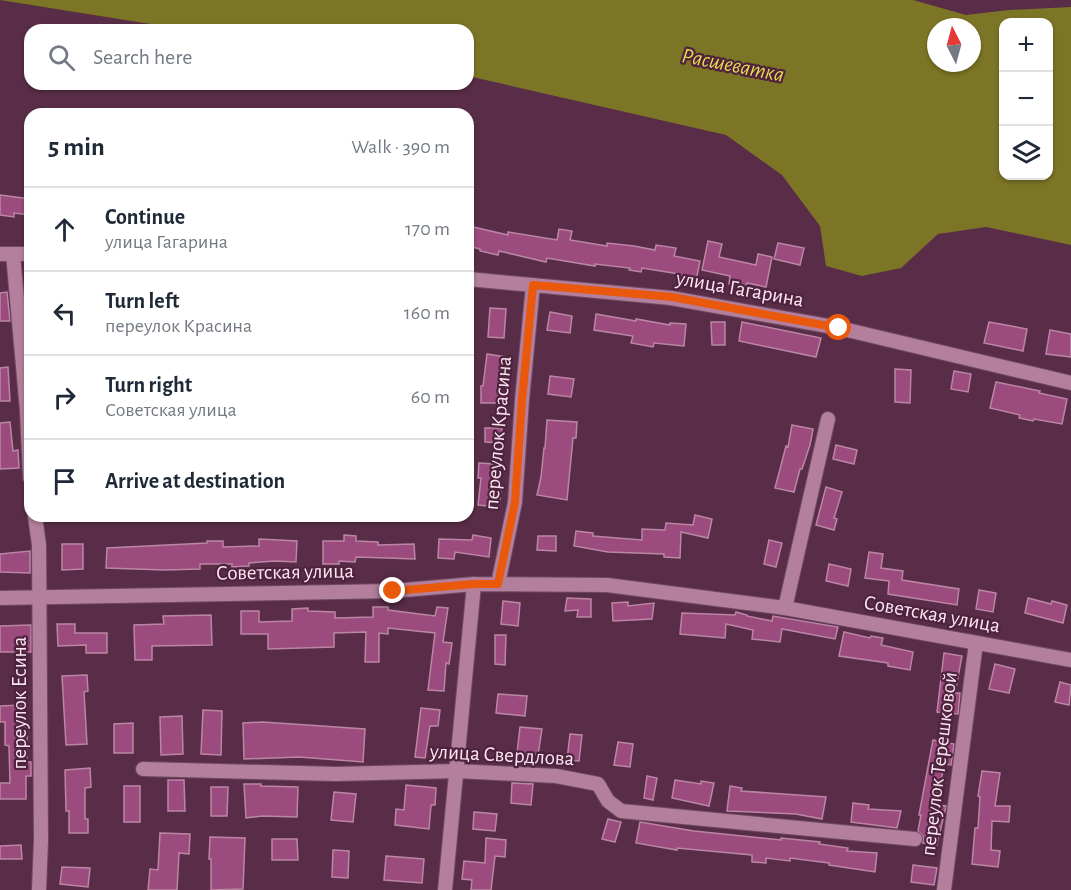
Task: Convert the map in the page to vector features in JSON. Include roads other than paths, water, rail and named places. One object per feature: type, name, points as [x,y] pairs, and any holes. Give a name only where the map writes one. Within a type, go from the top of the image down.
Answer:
[{"type":"street","points":[[24,254],[7,254],[24,387]]},
{"type":"street","name":"улица Гагарина","points":[[474,280],[672,297],[828,326],[1071,384]]},
{"type":"street","name":"переулок Красина","points":[[498,584],[515,502],[533,285]]},
{"type":"street","points":[[785,609],[828,419]]},
{"type":"street","name":"переулок Есина","points":[[36,522],[39,545],[40,597],[41,840],[39,890]]},
{"type":"street","points":[[446,890],[474,584]]},
{"type":"street","name":"Советская улица","points":[[0,598],[393,591],[474,584],[607,585],[785,609],[1071,660]]},
{"type":"street","name":"переулок Терешковой","points":[[944,890],[976,643]]},
{"type":"street","name":"улица Свердлова","points":[[143,769],[336,774],[457,771],[556,776],[598,784],[608,801],[621,811],[915,839]]},
{"type":"water","name":"Расшеватка","points":[[0,0],[913,0],[966,15],[1071,7],[1071,245],[986,227],[938,234],[901,268],[862,276],[826,266],[820,226],[782,175],[726,135],[474,77],[474,24],[150,24]]}]
